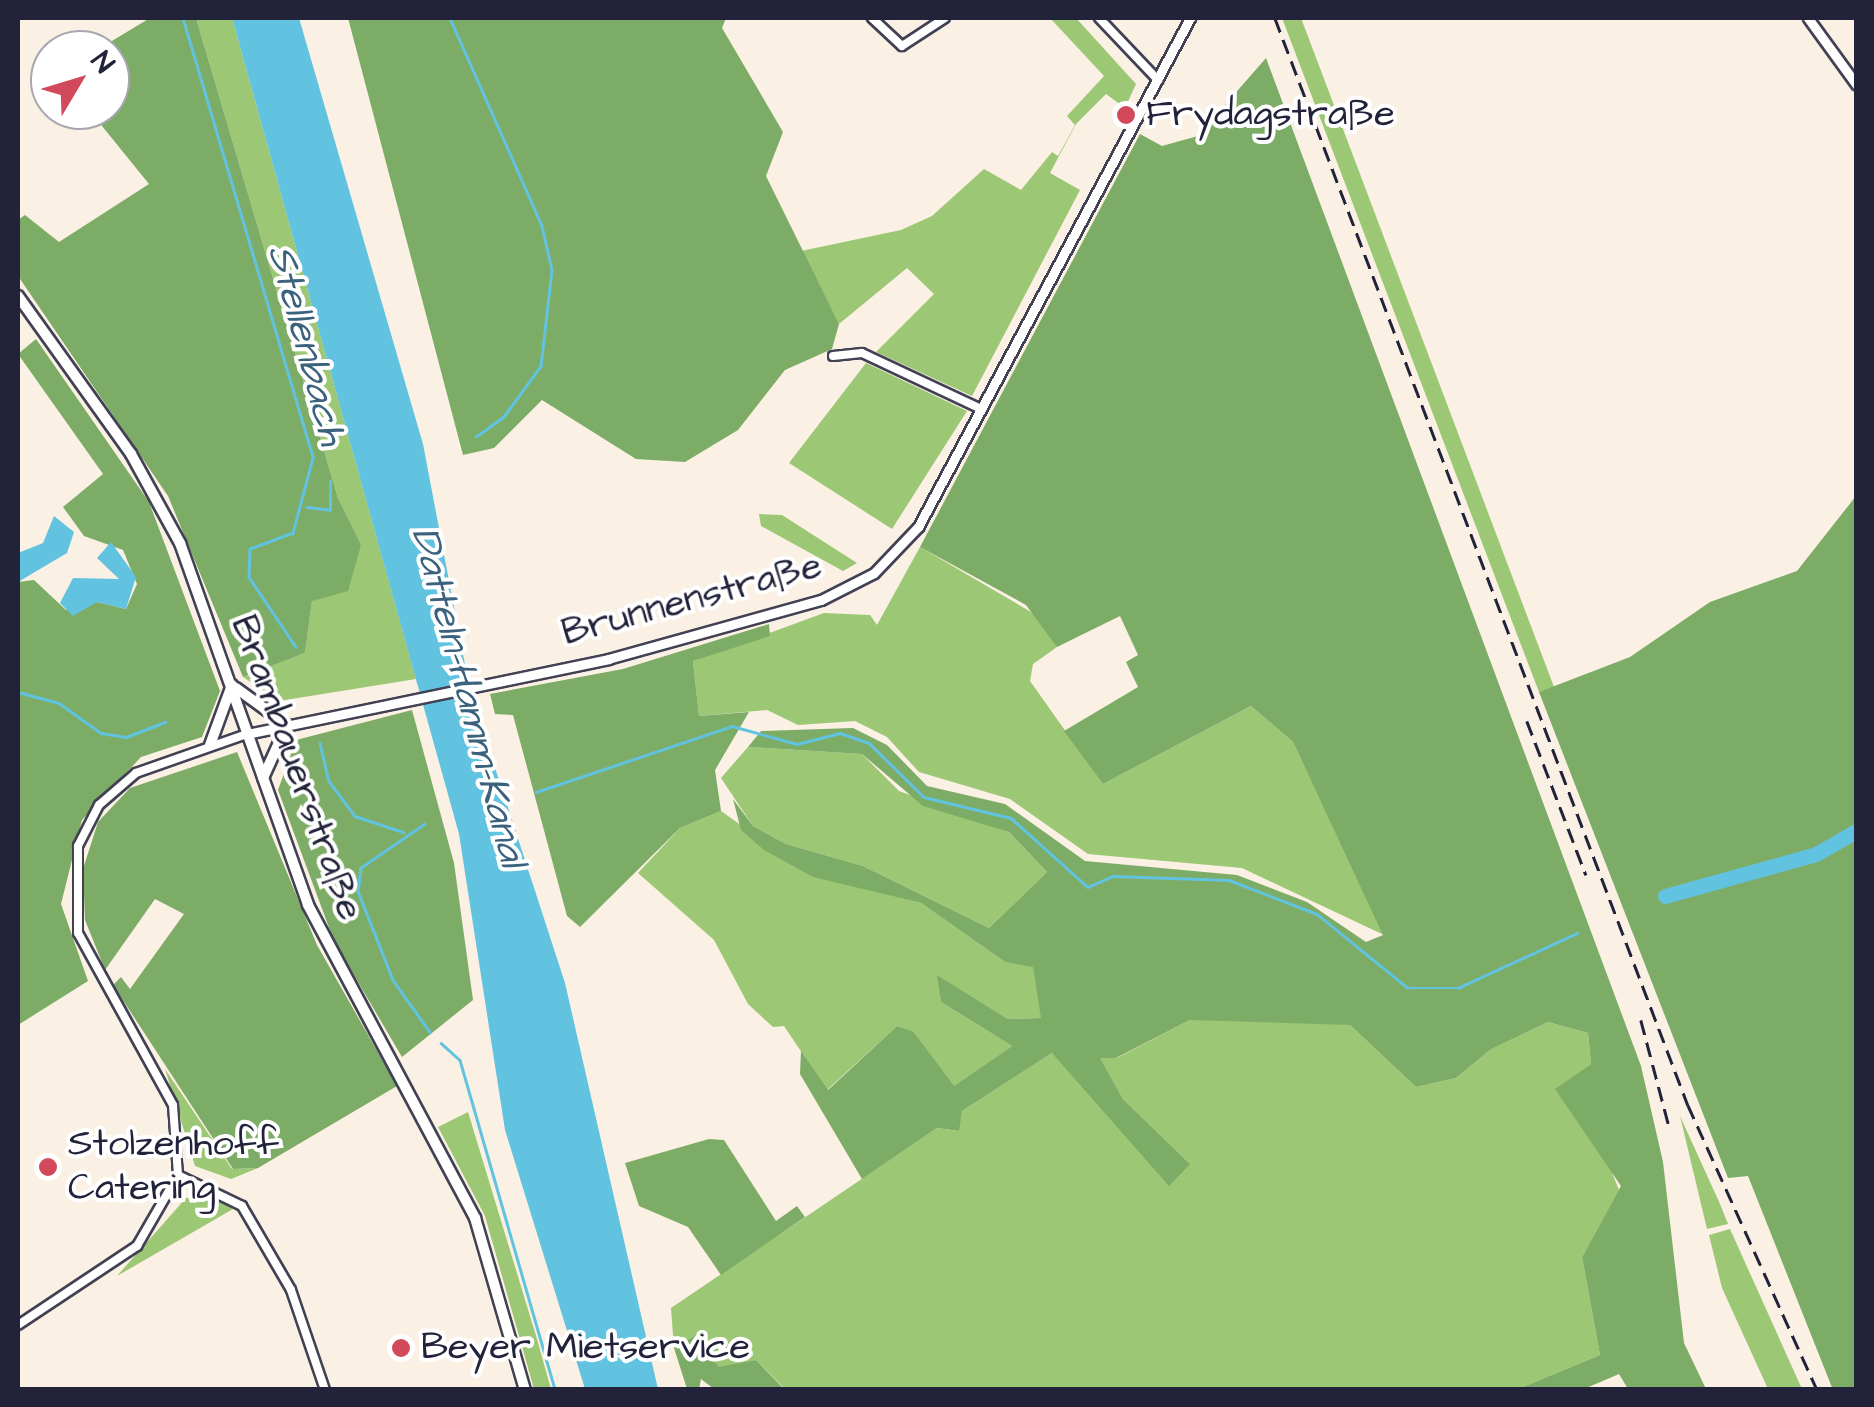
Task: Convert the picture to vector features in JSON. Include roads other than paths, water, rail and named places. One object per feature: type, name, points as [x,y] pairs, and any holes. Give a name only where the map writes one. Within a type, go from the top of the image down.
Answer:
[{"type":"main road","name":"Brambauerstraße","points":[[18,296],[160,502],[232,684],[262,781],[324,940],[476,1218],[525,1390]]},
{"type":"main road","points":[[210,745],[232,684],[288,725],[262,781]]},
{"type":"street","points":[[872,18],[902,46],[946,18]]},
{"type":"street","points":[[1099,18],[1158,80]]},
{"type":"street","name":"Brunnenstraße","points":[[247,734],[488,679],[608,660],[852,587],[912,536],[1190,18]]},
{"type":"street","points":[[1808,18],[1856,84]]},
{"type":"street","points":[[833,356],[862,352],[982,408]]},
{"type":"street","points":[[18,1325],[137,1246],[178,1174],[173,1106],[87,955],[71,883],[83,832],[110,792],[210,745],[247,734]]},
{"type":"street","points":[[178,1174],[242,1206],[290,1290],[325,1390]]},
{"type":"water","name":"Datteln-Hamm-Kanal","points":[[232,18],[299,18],[423,444],[470,691],[565,983],[658,1389],[585,1389],[505,1130],[459,834]]},
{"type":"water","points":[[54,516],[74,532],[67,553],[18,582],[18,553],[43,543]]},
{"type":"water","points":[[111,542],[136,577],[126,609],[97,602],[73,616],[60,603],[73,578],[119,579],[97,558]]},
{"type":"waterway","name":"Stellenbach","points":[[183,18],[313,458],[293,533],[250,549],[249,577],[296,647]]},
{"type":"waterway","points":[[450,18],[542,226],[552,270],[541,366],[504,417],[476,437]]},
{"type":"waterway","points":[[307,507],[330,510],[330,481]]},
{"type":"waterway","points":[[18,692],[59,703],[101,733],[126,737],[165,722]]},
{"type":"waterway","name":"Datteln-Hamm-Kanal","points":[[536,792],[732,726],[797,744],[840,733],[869,743],[924,797],[1011,818],[1088,887],[1113,876],[1229,880],[1317,914],[1408,988],[1458,988],[1577,933]]},
{"type":"waterway","name":"Stellenbach","points":[[320,743],[329,781],[355,816],[403,832]]},
{"type":"waterway","points":[[425,824],[361,868],[358,891],[393,980],[430,1032]]},
{"type":"waterway","points":[[1665,896],[1816,854],[1856,831]]},
{"type":"waterway","points":[[441,1043],[460,1060],[555,1390]]},
{"type":"railway","points":[[1275,18],[1688,1105],[1817,1390]]},
{"type":"railway","points":[[1527,721],[1586,875]]},
{"type":"railway","points":[[1641,1020],[1669,1126]]},
{"type":"place","name":"Frydagstraße","points":[[1126,115]]},
{"type":"place","name":"Stolzenhoff Catering","points":[[48,1167]]},
{"type":"place","name":"Beyer Mietservice","points":[[401,1348]]}]
